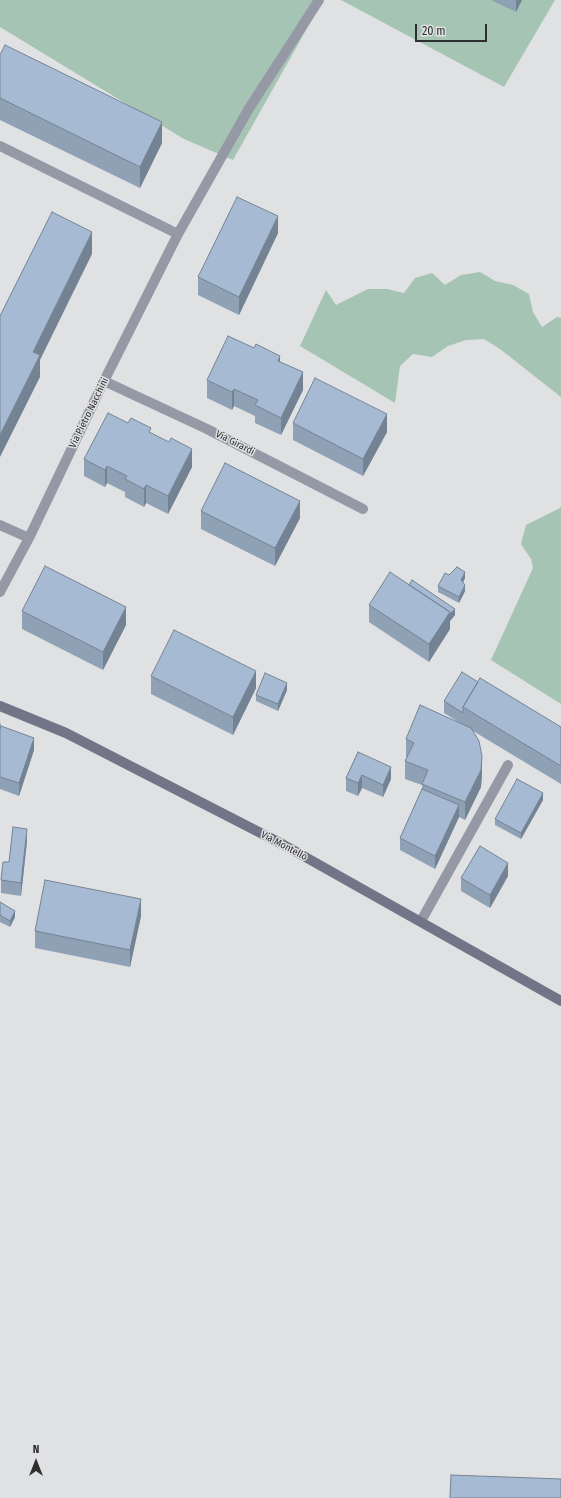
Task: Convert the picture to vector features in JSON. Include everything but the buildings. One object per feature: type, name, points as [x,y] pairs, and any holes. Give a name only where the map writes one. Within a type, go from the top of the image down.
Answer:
[{"type":"main road","name":"Via Montello","points":[[0,706],[98,748],[284,845],[561,1001]]},
{"type":"street","name":"Via Pietro Nacchini","points":[[0,592],[29,538],[104,381],[178,234],[248,110],[319,0]]},
{"type":"street","points":[[0,146],[178,234]]},
{"type":"street","name":"Via Girardi","points":[[104,381],[208,429],[363,509]]},
{"type":"street","points":[[0,525],[29,538]]},
{"type":"street","points":[[420,922],[508,765]]},
{"type":"green space","points":[[0,0],[323,0],[233,160],[184,139],[0,27]]},
{"type":"green space","points":[[341,0],[555,0],[504,87]]},
{"type":"green space","points":[[480,272],[495,281],[513,285],[529,294],[533,312],[542,327],[557,317],[561,318],[561,397],[500,349],[484,339],[466,340],[448,346],[432,357],[413,354],[400,366],[395,403],[300,346],[326,290],[336,305],[368,289],[387,289],[404,293],[415,278],[432,273],[445,285],[461,275]]},
{"type":"green space","points":[[561,506],[561,704],[491,660],[533,568],[531,559],[521,544],[526,525],[560,508]]}]
